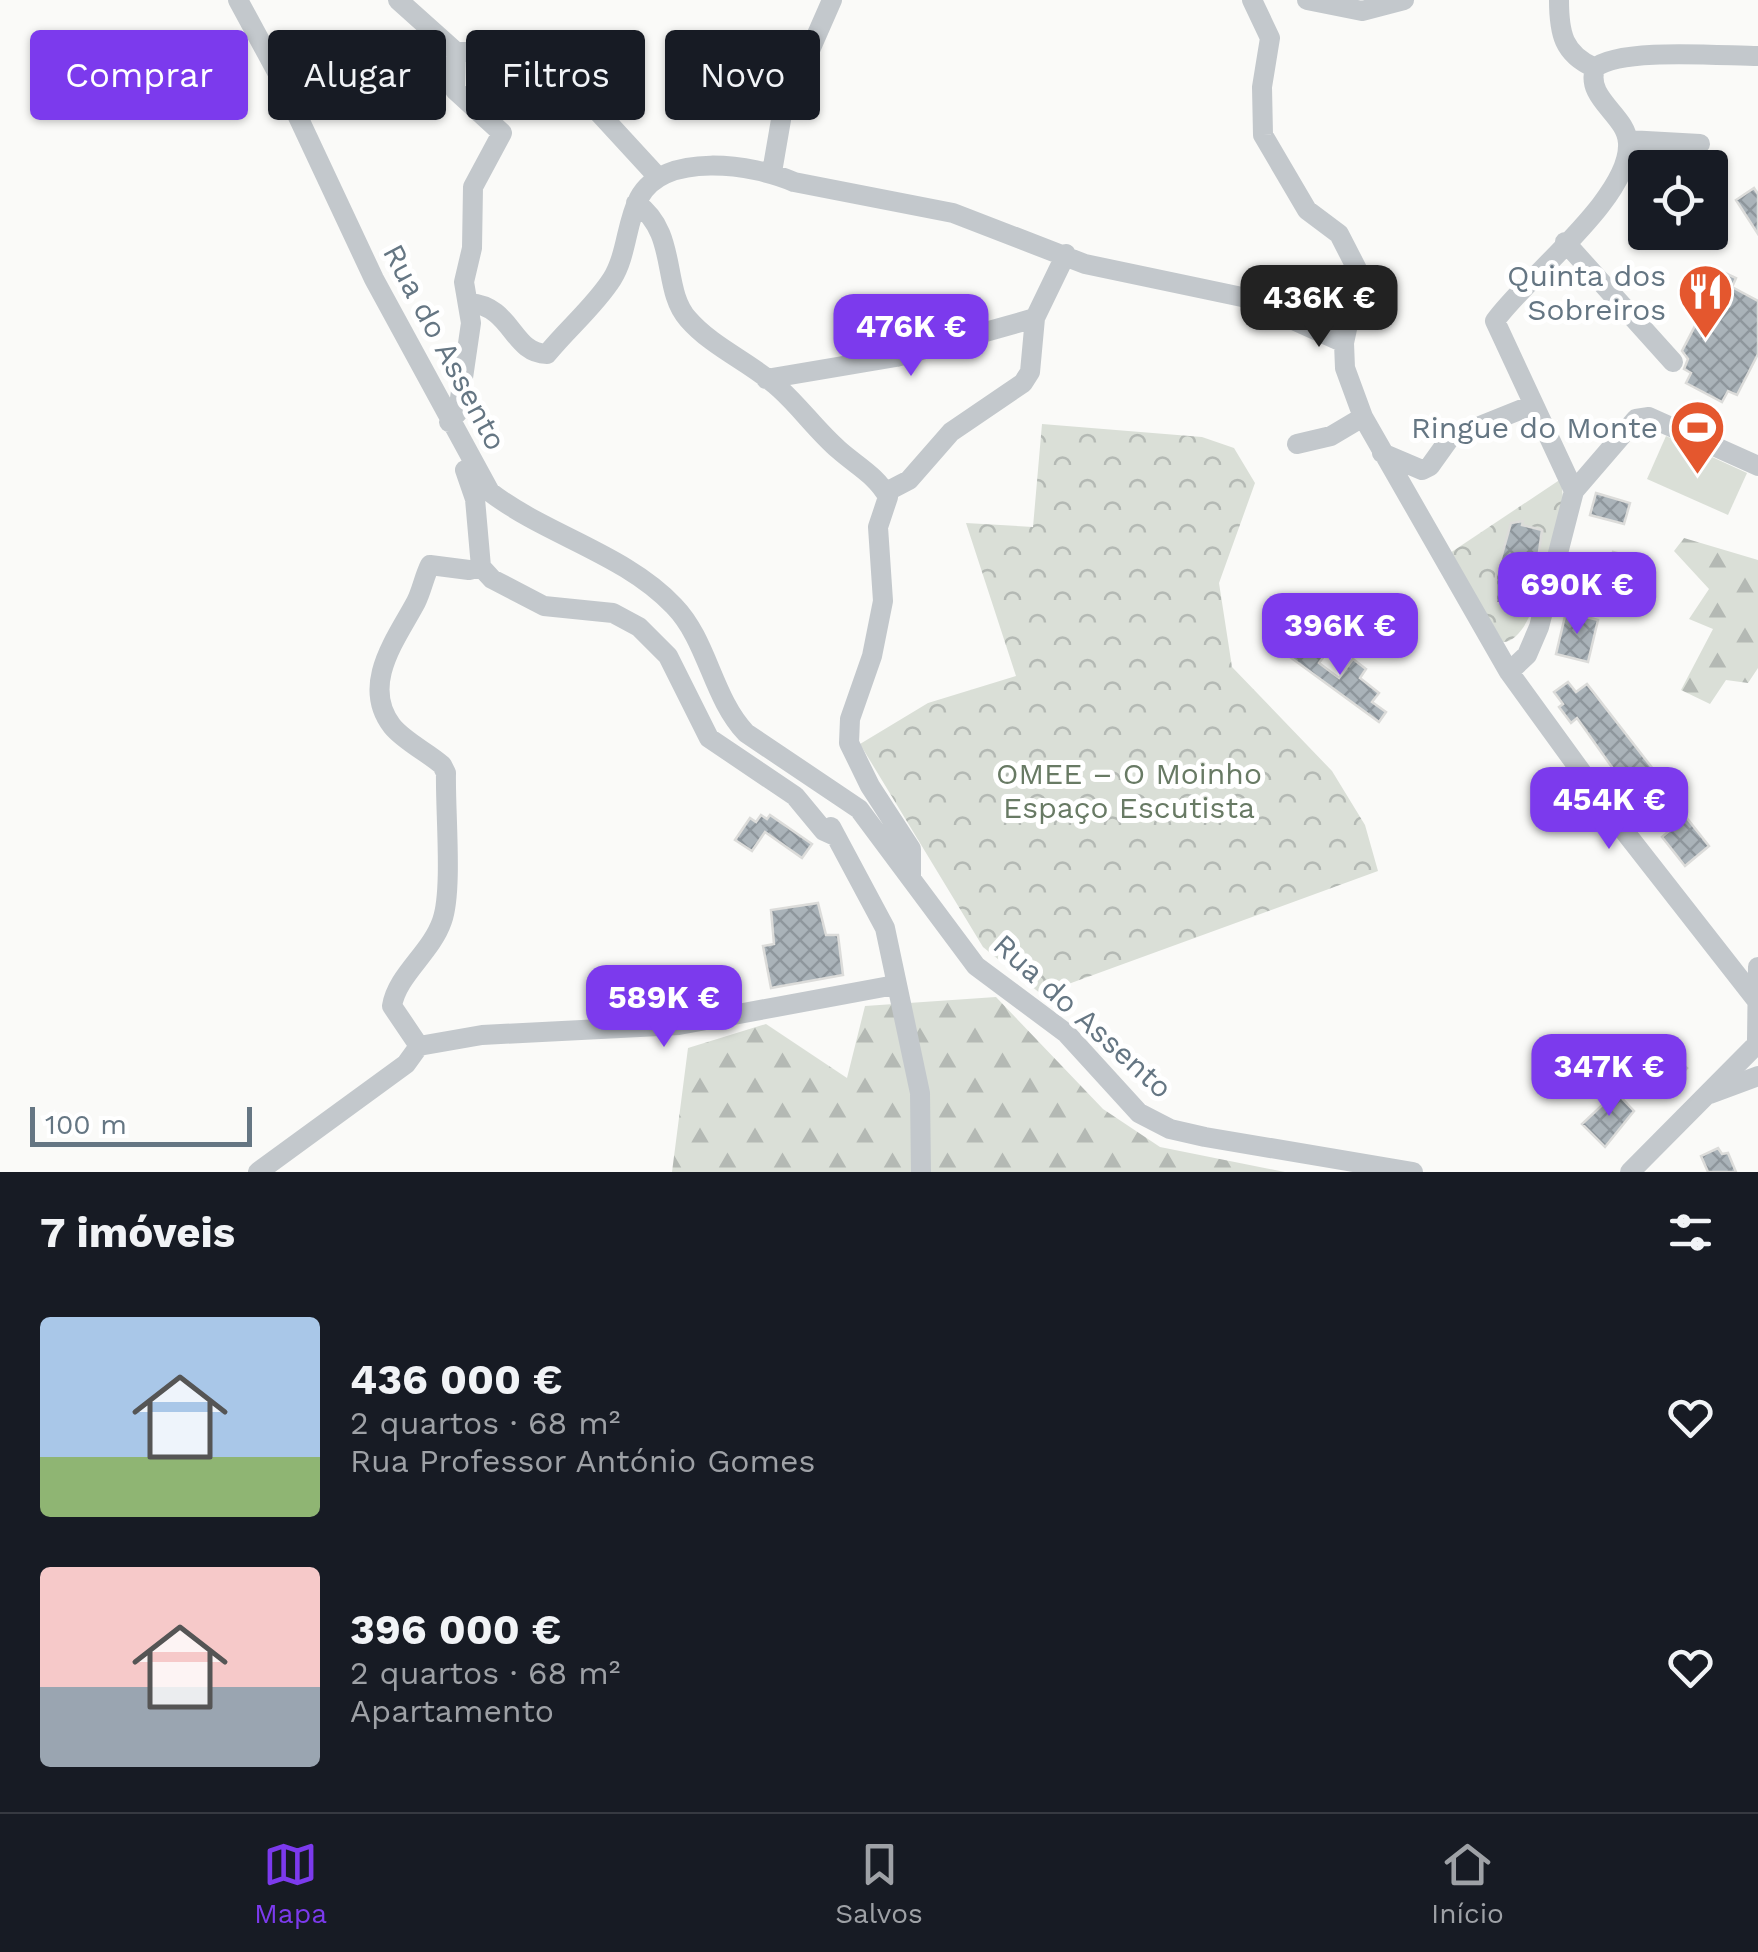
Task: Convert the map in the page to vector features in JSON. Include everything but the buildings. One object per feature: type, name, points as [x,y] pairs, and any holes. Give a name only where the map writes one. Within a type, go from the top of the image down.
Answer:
[{"type":"street","points":[[398,0],[456,52],[543,52],[657,176]]},
{"type":"street","points":[[772,172],[782,114],[832,0]]},
{"type":"street","points":[[1252,0],[1270,38],[1262,87],[1262,135],[1307,210],[1339,234],[1359,272],[1344,343],[1345,368],[1362,417],[1509,672],[1625,832],[1756,1000]]},
{"type":"street","points":[[1308,0],[1362,11],[1404,0]]},
{"type":"street","points":[[1559,0],[1558,27],[1564,42],[1579,60],[1595,68]]},
{"type":"street","name":"Rua do Assento","points":[[242,4],[374,279],[490,492],[513,510],[649,584],[670,602],[687,619],[732,718],[859,809],[976,966],[1066,1033],[1139,1113],[1170,1129],[1206,1137],[1413,1172]]},
{"type":"street","points":[[456,52],[455,90],[502,133],[473,188],[472,248],[464,282],[471,323],[458,412],[451,426],[452,443],[474,500],[481,566],[492,579],[544,606],[613,613],[640,627],[668,656],[708,738],[795,796],[824,831],[834,836]]},
{"type":"street","points":[[1595,68],[1606,61],[1644,57],[1758,56]]},
{"type":"street","points":[[1574,491],[1495,322],[1617,178],[1628,140],[1594,84],[1595,68]]},
{"type":"street","points":[[1628,140],[1700,144]]},
{"type":"street","points":[[468,304],[496,310],[525,348],[546,354],[615,275],[636,203],[657,176],[692,168],[772,172],[794,182],[953,213],[1085,264],[1242,297],[1344,343]]},
{"type":"street","points":[[636,203],[658,228],[674,274],[678,305],[689,321],[766,379],[886,492],[888,497],[878,527],[884,602],[872,656],[850,719],[849,743],[870,786],[911,849],[911,879]]},
{"type":"street","points":[[1565,242],[1673,362]]},
{"type":"street","points":[[886,492],[909,480],[931,450],[985,406],[1023,382],[1032,360],[1035,318],[1066,254]]},
{"type":"street","points":[[766,379],[896,358],[1035,318]]},
{"type":"street","points":[[1382,453],[1422,470],[1430,466],[1450,438],[1532,405]]},
{"type":"street","points":[[1509,672],[1526,655],[1538,627],[1574,491],[1636,419],[1649,416],[1758,466]]},
{"type":"street","points":[[1298,444],[1332,436],[1362,417]]},
{"type":"street","points":[[419,1046],[392,1006],[394,991],[424,958],[445,915],[446,774],[442,764],[393,728],[384,711],[380,688],[384,661],[430,566],[469,570],[481,566]]},
{"type":"street","points":[[795,766],[826,814],[834,836],[886,928],[920,1092],[921,1172]]},
{"type":"street","points":[[1630,1172],[1703,1096],[1756,1049],[1758,967]]},
{"type":"street","points":[[258,1172],[406,1064],[419,1046],[482,1036],[679,1025],[896,985]]},
{"type":"street","points":[[1703,1096],[1758,1076]]},
{"type":"green space","name":"OMEE – O Moinho Espaço Escutista","points":[[1042,424],[1202,437],[1234,448],[1255,483],[1219,583],[1232,667],[1332,771],[1365,825],[1378,871],[1041,994],[983,947],[860,744],[928,703],[1016,676],[966,523],[1033,527]]},
{"type":"green space","name":"Ringue do Monte","points":[[1666,436],[1747,473],[1728,515],[1647,479]]},
{"type":"green space","points":[[1561,479],[1563,498],[1535,604],[1526,624],[1515,637],[1503,642],[1450,553]]},
{"type":"green space","points":[[1684,538],[1758,560],[1758,668],[1748,683],[1726,680],[1710,704],[1681,690],[1713,629],[1689,619],[1709,589],[1674,551]]},
{"type":"green space","points":[[996,997],[1103,1109],[1160,1147],[1285,1172],[672,1172],[688,1048],[766,1024],[847,1078],[865,1006]]},
{"type":"place","name":"Quinta dos Sobreiros","points":[[1705,341]]},
{"type":"place","name":"Ringue do Monte","points":[[1697,476]]}]
